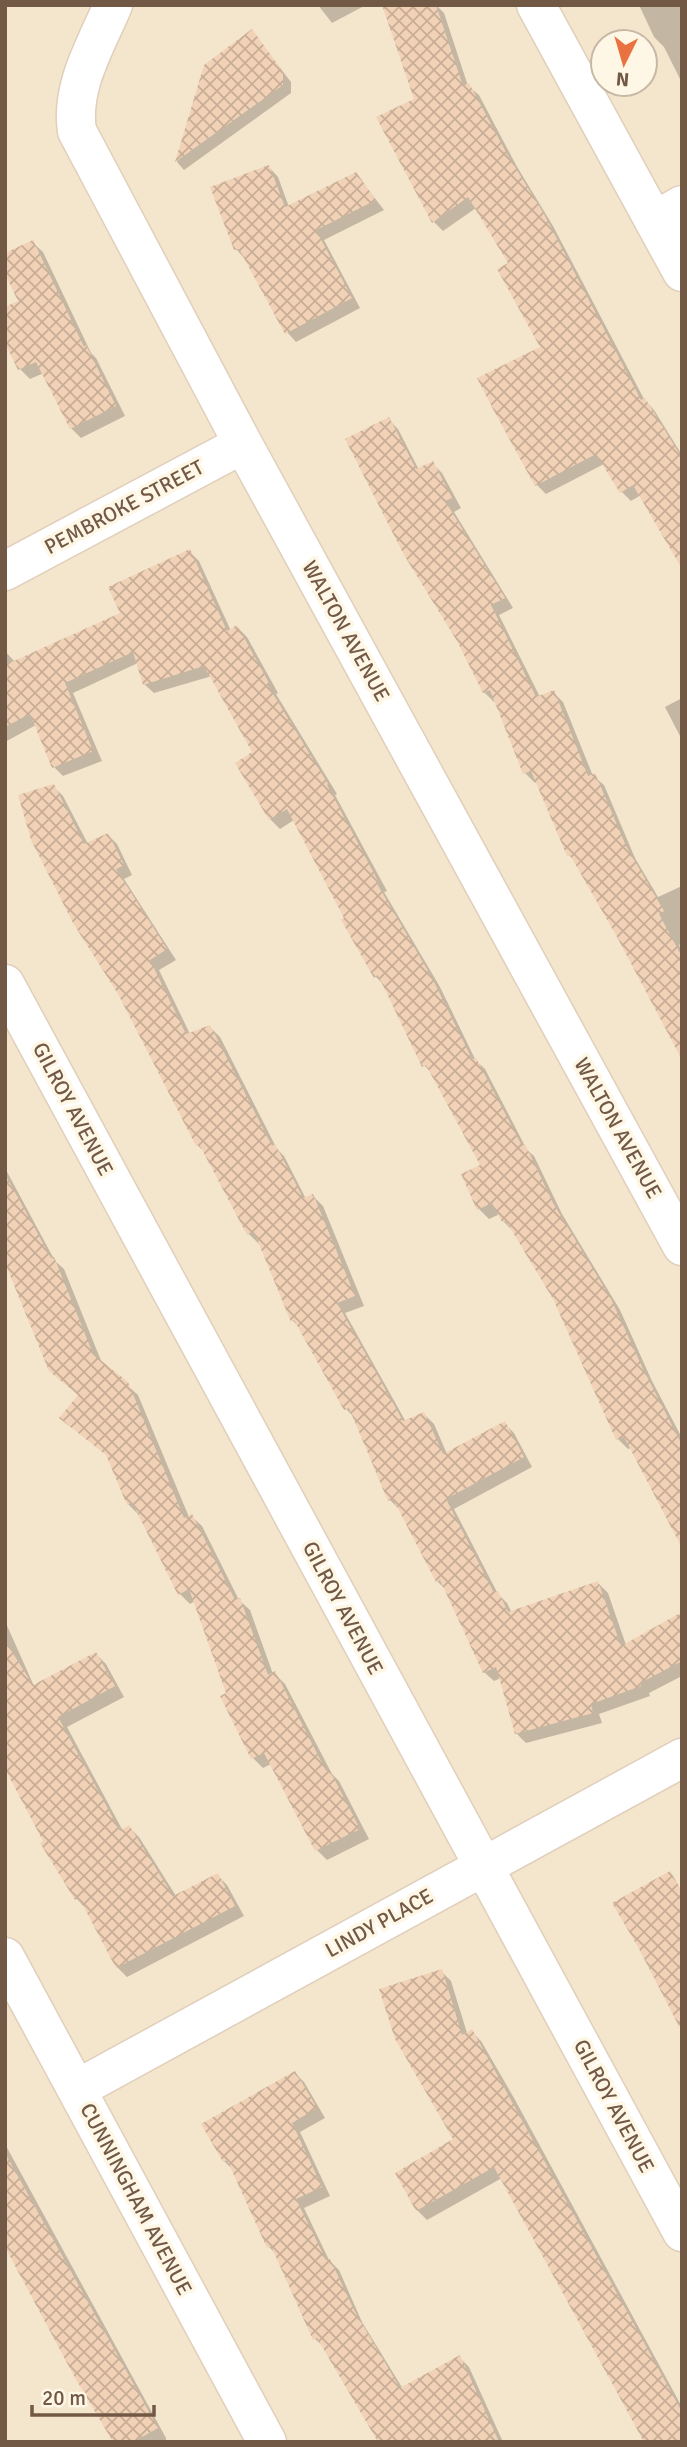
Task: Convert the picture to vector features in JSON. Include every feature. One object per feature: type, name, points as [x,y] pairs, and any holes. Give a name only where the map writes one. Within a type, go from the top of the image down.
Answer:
[{"type":"street","name":"WALTON AVENUE","points":[[113,5],[81,81],[75,109],[77,131],[243,444],[682,1246]]},
{"type":"street","points":[[536,5],[668,213],[682,272]]},
{"type":"street","name":"PEMBROKE STREET","points":[[5,571],[243,444]]},
{"type":"street","name":"GILROY AVENUE","points":[[5,984],[19,1040],[483,1866],[682,2232]]},
{"type":"street","name":"LINDY PLACE","points":[[77,2089],[682,1758]]},
{"type":"street","name":"CUNNINGHAM AVENUE","points":[[5,1957],[267,2442]]},
{"type":"shaded area","points":[[5,5],[682,5],[682,2442],[5,2442]]},
{"type":"building","points":[[382,5],[436,5],[463,86],[469,83],[507,154],[544,214],[641,400],[645,398],[682,458],[682,569],[633,485],[620,493],[596,454],[535,486],[494,411],[477,378],[540,347],[497,269],[508,263],[468,197],[432,223],[376,117],[414,99]]},
{"type":"building","points":[[252,29],[283,72],[283,85],[175,162],[204,65]]},
{"type":"building","points":[[269,165],[285,207],[356,172],[376,200],[316,230],[352,298],[285,334],[239,249],[234,250],[210,187]]},
{"type":"building","points":[[33,240],[84,347],[86,345],[116,406],[70,429],[36,362],[18,370],[5,343],[5,307],[18,301],[5,274],[5,253]]},
{"type":"building","points":[[389,417],[416,469],[433,461],[452,498],[445,501],[505,598],[491,605],[536,697],[554,690],[588,776],[595,773],[626,846],[664,911],[659,914],[682,957],[682,1060],[617,937],[570,855],[567,856],[531,771],[523,774],[490,690],[483,693],[457,641],[404,555],[345,439]]},
{"type":"building","points":[[190,549],[227,631],[237,625],[269,683],[267,684],[328,784],[378,881],[376,882],[431,976],[472,1059],[476,1058],[522,1146],[525,1144],[553,1203],[611,1299],[682,1445],[682,1548],[624,1437],[616,1440],[553,1299],[506,1221],[502,1222],[492,1203],[477,1210],[461,1174],[480,1165],[426,1065],[422,1067],[378,975],[374,978],[341,920],[344,918],[287,809],[269,820],[235,763],[252,752],[204,666],[143,685],[133,652],[65,683],[93,751],[52,768],[30,714],[5,727],[5,665],[120,613],[108,587]]},
{"type":"building","points":[[54,784],[84,844],[108,833],[124,865],[116,869],[167,949],[150,960],[186,1034],[210,1025],[272,1146],[275,1144],[303,1198],[313,1194],[355,1296],[337,1303],[403,1421],[424,1412],[443,1454],[505,1421],[524,1457],[446,1499],[494,1593],[498,1591],[508,1612],[598,1581],[621,1646],[682,1612],[682,1661],[640,1683],[641,1686],[591,1704],[593,1713],[515,1734],[496,1667],[483,1673],[440,1580],[436,1582],[393,1499],[388,1501],[349,1408],[344,1410],[294,1320],[291,1322],[254,1232],[247,1235],[199,1144],[196,1146],[118,994],[73,923],[31,840],[18,795]]},
{"type":"building","points":[[5,1174],[51,1258],[54,1257],[93,1354],[128,1382],[184,1518],[192,1514],[235,1600],[240,1598],[268,1675],[275,1671],[326,1771],[329,1769],[360,1829],[315,1851],[264,1753],[251,1759],[220,1696],[226,1693],[189,1589],[178,1595],[132,1502],[127,1505],[106,1455],[59,1418],[78,1395],[49,1371],[5,1263]]},
{"type":"building","points":[[5,1641],[33,1685],[96,1652],[115,1686],[58,1717],[120,1831],[129,1825],[173,1896],[218,1873],[235,1906],[116,1968],[79,1898],[75,1900],[40,1843],[43,1841],[5,1769]]},
{"type":"building","points":[[670,1871],[682,1891],[682,2032],[612,1903]]},
{"type":"building","points":[[442,1969],[462,2035],[472,2029],[682,2412],[682,2442],[644,2442],[494,2167],[416,2211],[395,2173],[453,2139],[395,2039],[379,1989]]},
{"type":"building","points":[[295,2071],[317,2108],[292,2123],[322,2187],[296,2199],[326,2260],[330,2259],[354,2310],[400,2388],[460,2355],[499,2442],[378,2442],[317,2338],[313,2340],[271,2246],[267,2248],[227,2160],[223,2162],[201,2124]]},
{"type":"building","points":[[5,2153],[158,2428],[133,2442],[113,2442],[74,2376],[5,2247]]}]
